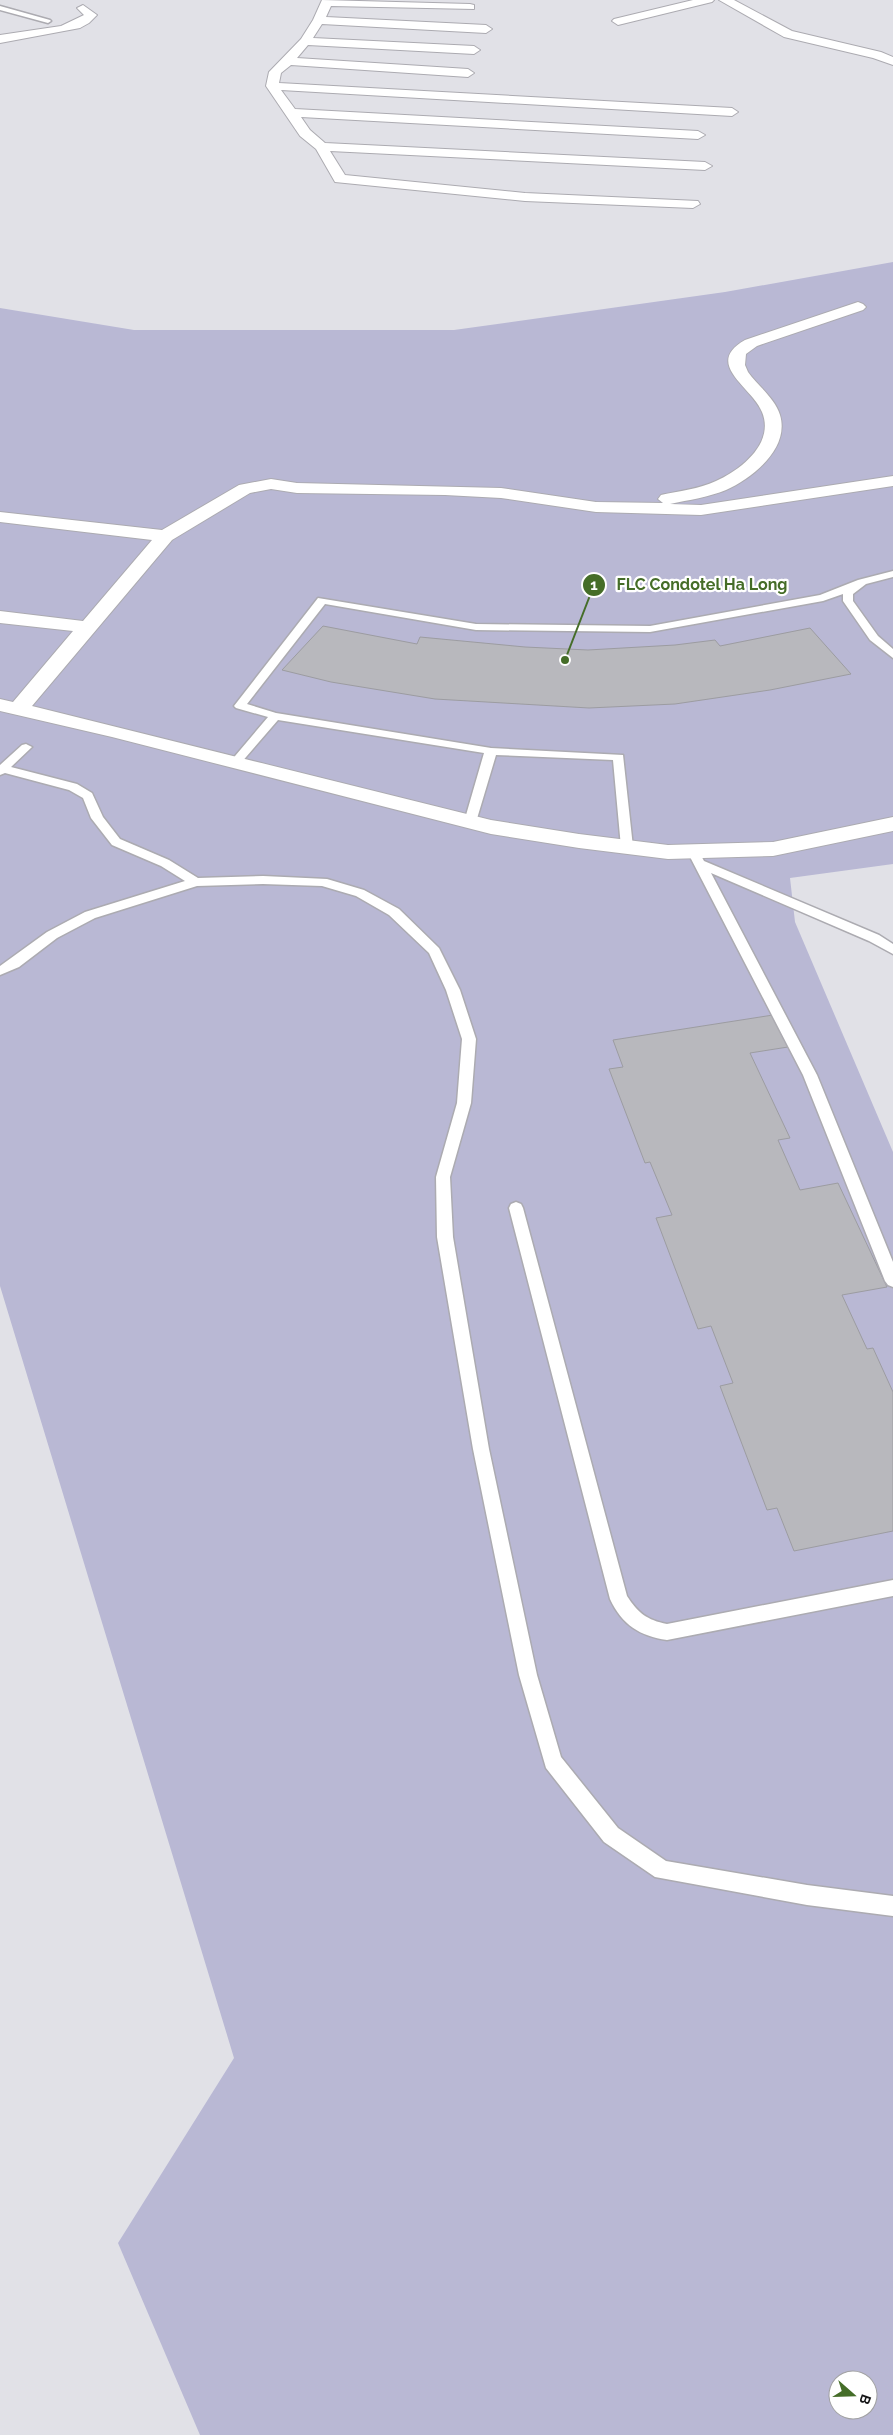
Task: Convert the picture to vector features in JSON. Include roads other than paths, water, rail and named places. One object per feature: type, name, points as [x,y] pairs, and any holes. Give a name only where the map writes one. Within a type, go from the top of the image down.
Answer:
[{"type":"street","points":[[0,30],[48,21],[83,8],[96,0]]},
{"type":"street","points":[[618,20],[708,0]]},
{"type":"street","points":[[725,0],[788,34],[877,55],[893,61]]},
{"type":"street","points":[[470,7],[328,1],[319,20],[305,41],[288,61],[275,72],[272,86],[305,132],[320,147],[340,180],[525,197],[693,204]]},
{"type":"street","points":[[0,39],[70,27],[82,23],[88,20],[91,15],[83,8]]},
{"type":"street","points":[[319,20],[486,29]]},
{"type":"street","points":[[305,41],[474,50]]},
{"type":"street","points":[[288,61],[468,73]]},
{"type":"street","points":[[272,86],[732,112]]},
{"type":"street","points":[[292,113],[698,136]]},
{"type":"street","points":[[320,147],[705,166]]},
{"type":"street","points":[[596,507],[660,500],[692,494],[722,484],[748,468],[767,449],[774,430],[771,413],[738,370],[736,360],[739,351],[751,343],[858,307]]},
{"type":"street","points":[[9,707],[87,627],[165,536],[245,489],[270,484],[297,488],[445,490],[501,493],[596,507],[701,510],[893,481]]},
{"type":"street","points":[[0,517],[165,536]]},
{"type":"street","points":[[0,617],[87,627]]},
{"type":"street","points":[[9,707],[236,762],[470,822],[520,832],[668,852],[697,858],[773,849],[893,824]]},
{"type":"lane","points":[[0,8],[48,21]]},
{"type":"lane","points":[[627,847],[618,757],[491,751],[275,716],[240,706],[322,600],[476,627],[650,629],[823,598],[862,582],[893,574]]},
{"type":"lane","points":[[862,582],[848,593],[848,601],[874,638],[893,655]]},
{"type":"lane","points":[[236,762],[275,716]]},
{"type":"lane","points":[[2,770],[26,747]]},
{"type":"lane","points":[[470,822],[491,751]]},
{"type":"lane","points":[[2,770],[73,787],[88,796],[97,818],[116,842],[165,863],[196,882]]},
{"type":"lane","points":[[697,858],[874,938],[893,950]]},
{"type":"lane","points":[[697,858],[810,1075],[893,1281]]},
{"type":"lane","points":[[0,971],[14,964],[52,935],[90,915],[196,882],[263,880],[322,882],[360,894],[394,912],[434,951],[454,990],[470,1039],[464,1103],[443,1177],[445,1237],[481,1449],[524,1656],[553,1762],[611,1835],[662,1870],[797,1893],[893,1906]]},
{"type":"lane","points":[[874,938],[893,935]]},
{"type":"lane","points":[[516,1208],[620,1599],[632,1620],[647,1629],[667,1632],[893,1588]]},
{"type":"place","name":"FLC Condotel Ha Long","points":[[565,660]]}]
